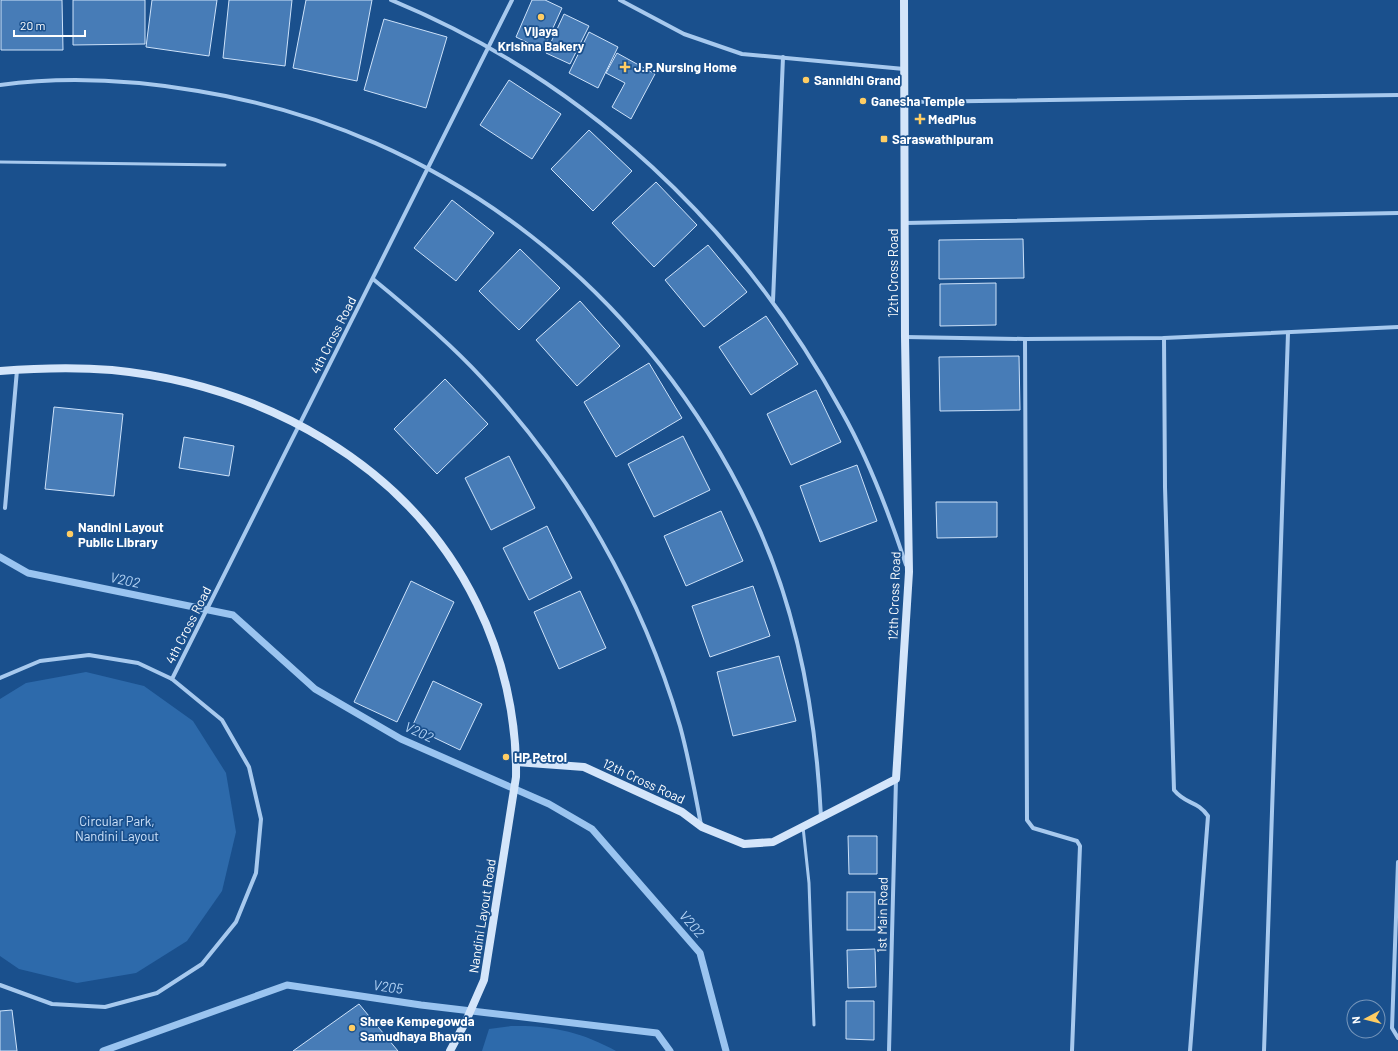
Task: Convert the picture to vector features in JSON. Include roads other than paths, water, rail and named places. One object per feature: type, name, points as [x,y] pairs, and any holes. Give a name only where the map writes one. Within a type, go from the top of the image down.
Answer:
[{"type":"main road","name":"12th Cross Road","points":[[516,762],[584,767],[682,812],[702,827],[744,844],[773,842],[896,779],[909,572],[904,223],[904,0]]},
{"type":"main road","points":[[0,371],[73,368],[151,376],[190,384],[264,408],[300,425],[329,440],[383,480],[425,523],[449,555],[468,586],[484,619],[497,654],[507,689],[513,725],[516,762]]},
{"type":"main road","name":"Nandini Layout Road","points":[[450,1051],[466,1021],[484,980],[510,818],[516,777],[516,762]]},
{"type":"street","points":[[391,0],[443,23],[539,78],[586,111],[630,147],[673,185],[713,226],[773,301],[815,364],[843,413],[888,511],[909,572]]},
{"type":"street","name":"4th Cross Road","points":[[172,679],[512,0]]},
{"type":"street","points":[[620,0],[684,34],[742,54],[904,69]]},
{"type":"street","points":[[773,301],[782,57]]},
{"type":"street","points":[[0,85],[66,80],[119,81],[171,86],[223,95],[274,107],[325,123],[374,142],[428,168],[507,217],[546,247],[584,280],[620,316],[653,354],[683,394],[735,479],[757,524],[792,619],[804,668],[813,717],[821,818]]},
{"type":"street","points":[[904,102],[1398,95]]},
{"type":"street","points":[[904,223],[1398,213]]},
{"type":"street","points":[[373,279],[446,342],[482,377],[515,414],[566,483],[601,538],[640,617],[664,678],[682,734],[702,827]]},
{"type":"street","points":[[905,337],[1025,339],[1164,338],[1398,327]]},
{"type":"street","points":[[1264,1051],[1288,333]]},
{"type":"street","points":[[1164,338],[1165,487],[1174,790],[1181,798],[1202,807],[1208,816],[1190,1051]]},
{"type":"street","points":[[1025,339],[1027,820],[1033,828],[1077,841],[1080,846],[1072,1051]]},
{"type":"street","points":[[5,508],[17,370]]},
{"type":"street","points":[[0,678],[40,661],[89,655],[138,663],[172,679],[222,720],[249,767],[261,819],[256,873],[236,922],[202,964],[157,993],[106,1007],[52,1004],[0,985]]},
{"type":"street","name":"1st Main Road","points":[[889,1051],[896,779]]},
{"type":"street","points":[[1398,862],[1392,1028],[1398,1038]]},
{"type":"lane","points":[[0,162],[225,165]]},
{"type":"lane","points":[[803,827],[809,883],[814,1025]]},
{"type":"waterway","name":"V202","points":[[0,557],[28,573],[233,615],[315,689],[401,739],[549,804],[592,829],[700,953],[726,1051]]},
{"type":"waterway","name":"V205","points":[[103,1051],[287,985],[421,1005],[657,1033],[670,1051]]},
{"type":"place","name":"Vijaya Krishna Bakery","points":[[541,17]]},
{"type":"place","name":"J.P.Nursing Home","points":[[625,67]]},
{"type":"place","name":"Sannidhi Grand","points":[[806,80]]},
{"type":"place","name":"Ganesha Temple","points":[[863,101]]},
{"type":"place","name":"MedPlus","points":[[920,119]]},
{"type":"place","name":"Saraswathipuram","points":[[884,139]]},
{"type":"place","name":"Nandini Layout Public Library","points":[[70,534]]},
{"type":"place","name":"HP Petrol","points":[[506,757]]},
{"type":"place","name":"Shree Kempegowda Samudhaya Bhavan","points":[[352,1028]]},
{"type":"park label","name":"Circular Park, Nandini Layout","points":[[117,828]]}]
